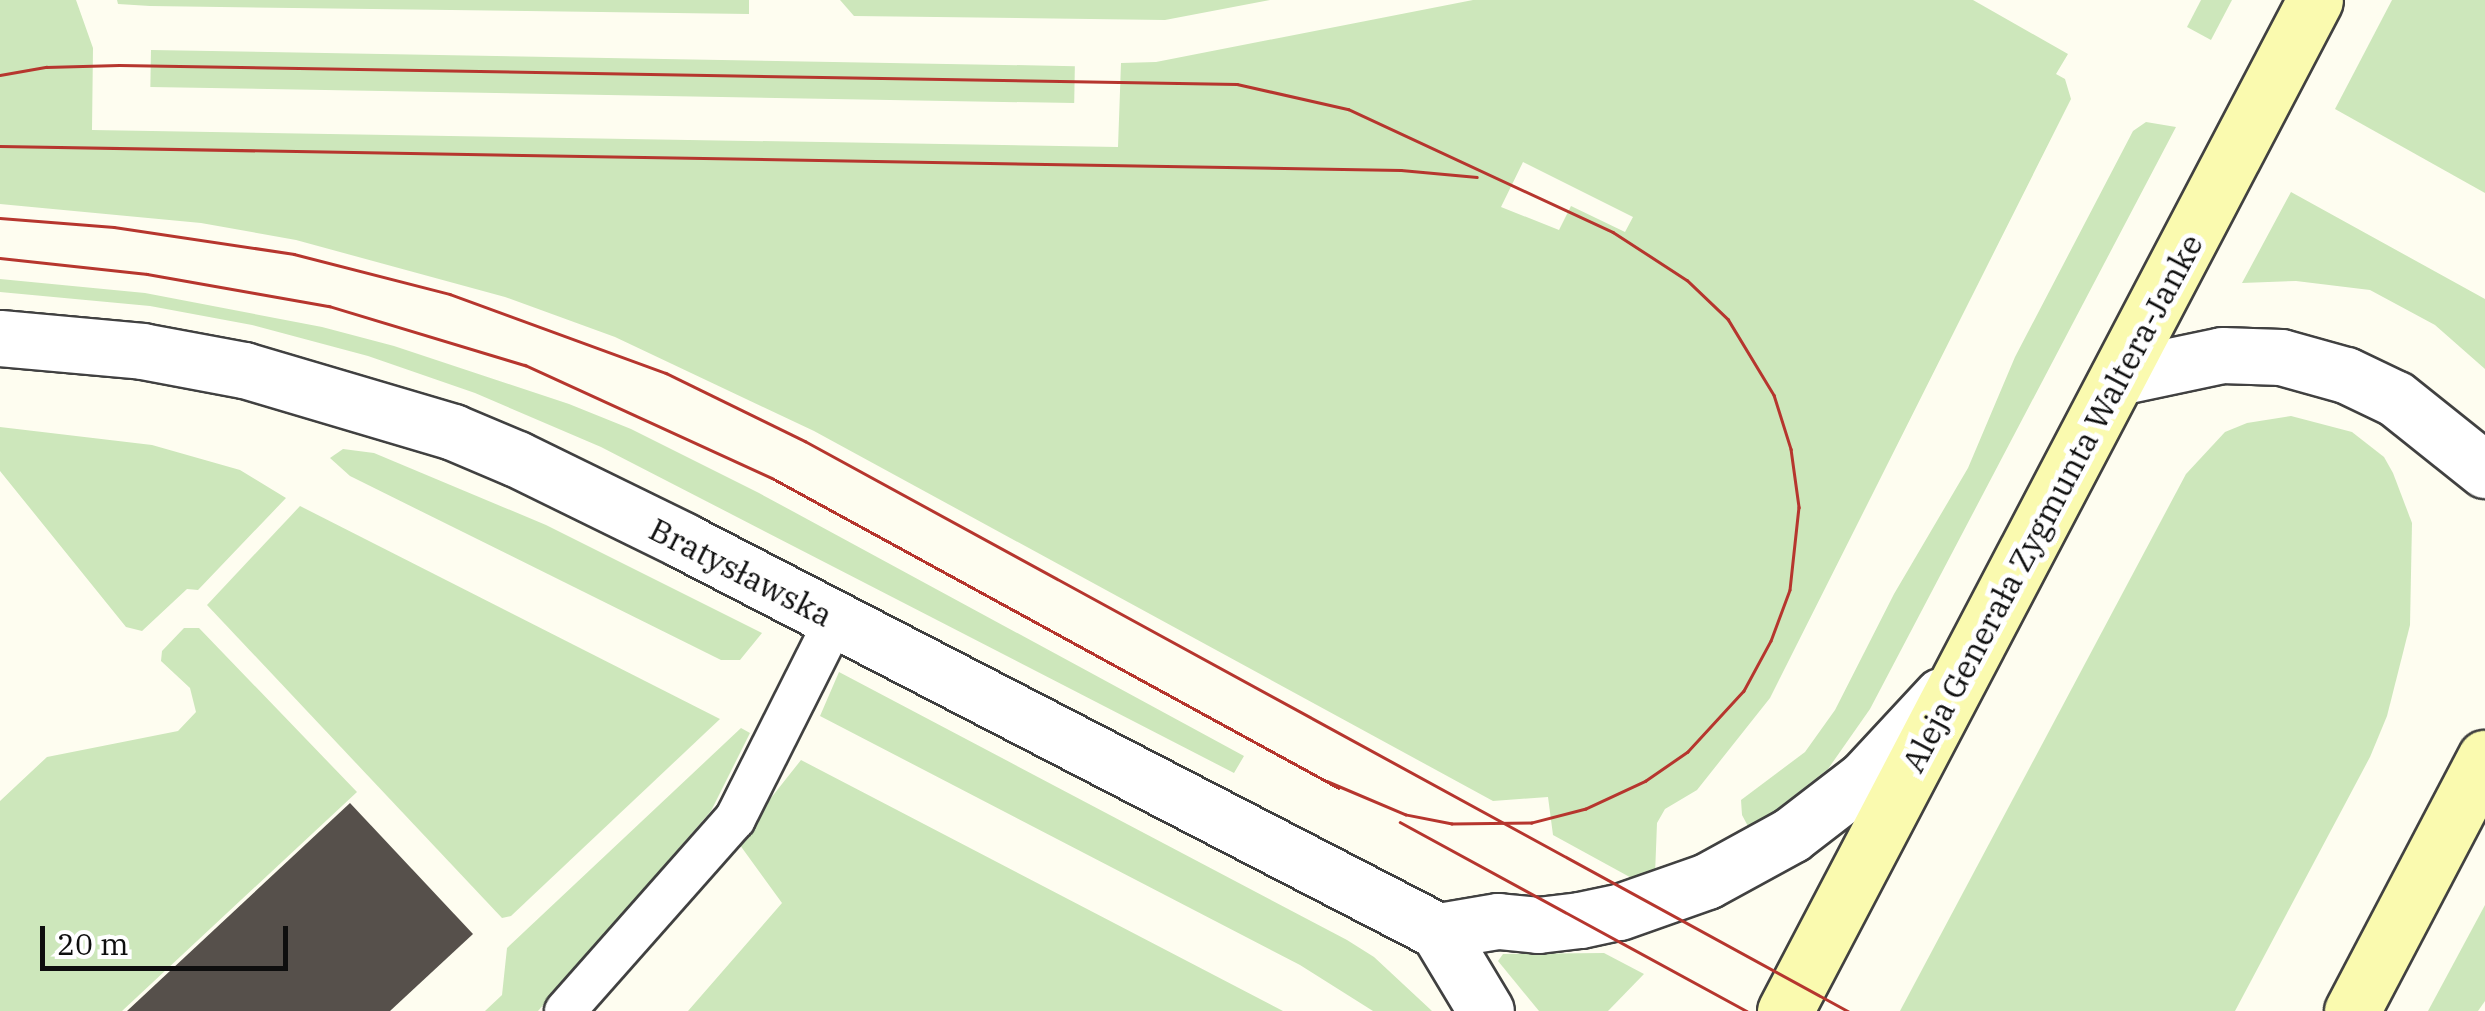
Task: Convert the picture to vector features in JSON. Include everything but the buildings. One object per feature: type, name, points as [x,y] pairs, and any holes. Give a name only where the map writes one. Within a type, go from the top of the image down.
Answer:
[{"type":"main road","name":"Aleja Generała Zygmunta Waltera-Janke","points":[[1787,1008],[2315,0]]},
{"type":"main road","points":[[2352,1011],[2485,758]]},
{"type":"street","name":"Bratysławska","points":[[0,338],[142,351],[244,370],[454,432],[666,532],[1438,932]]},
{"type":"street","points":[[2118,377],[2222,356],[2281,357],[2346,374],[2396,399],[2485,470]]},
{"type":"street","points":[[1486,1011],[1438,932],[1498,921],[1538,924],[1619,912],[1734,868],[1791,835],[1865,778],[1966,667]]},
{"type":"lane","points":[[565,1011],[735,819],[835,620]]},
{"type":"green space","points":[[0,0],[76,0],[93,48],[92,130],[1118,147],[1121,63],[1156,62],[1473,0],[1973,0],[2068,54],[2056,74],[2065,79],[2071,99],[1770,698],[1697,790],[1665,809],[1657,823],[1655,875],[1637,881],[1553,835],[1548,797],[1493,801],[814,431],[615,337],[505,297],[296,240],[201,223],[0,204]],"holes":[[[1523,162],[1633,217],[1625,232],[1571,206],[1559,230],[1501,207]]]},
{"type":"green space","points":[[117,0],[749,0],[749,14],[150,6],[118,4]]},
{"type":"green space","points":[[840,0],[1270,0],[1165,20],[854,16]]},
{"type":"green space","points":[[2201,0],[2232,0],[2211,40],[2187,27]]},
{"type":"green space","points":[[2392,0],[2485,0],[2485,193],[2335,109]]},
{"type":"green space","points":[[151,50],[1075,66],[1074,103],[150,87]]},
{"type":"green space","points":[[2146,122],[2176,127],[1870,709],[1828,769],[1750,830],[1742,815],[1741,800],[1805,752],[1835,710],[1894,594],[1968,468],[2015,357],[2133,131]]},
{"type":"green space","points":[[2291,192],[2485,299],[2485,369],[2435,325],[2370,290],[2296,281],[2242,283]]},
{"type":"green space","points":[[0,279],[145,293],[322,327],[394,346],[569,404],[631,429],[759,493],[1244,756],[1234,773],[601,447],[475,393],[368,356],[252,325],[150,306],[0,292]]},
{"type":"green space","points":[[2291,416],[2352,432],[2384,457],[2412,523],[2410,625],[2387,716],[2370,757],[2235,1011],[1900,1011],[2186,474],[2225,432],[2247,423]]},
{"type":"green space","points":[[0,427],[152,445],[240,470],[286,498],[198,590],[187,589],[142,631],[126,627],[0,471]]},
{"type":"green space","points":[[343,449],[374,453],[546,525],[762,633],[740,660],[721,660],[350,476],[330,458]]},
{"type":"green space","points":[[300,506],[720,719],[511,916],[502,918],[207,605]]},
{"type":"green space","points":[[184,628],[199,628],[357,792],[122,1011],[0,1011],[0,801],[47,757],[178,731],[196,712],[190,688],[161,661],[162,651]]},
{"type":"green space","points":[[839,672],[1347,940],[1374,957],[1432,1011],[1373,1011],[1300,965],[820,716]]},
{"type":"green space","points":[[741,728],[750,733],[711,811],[538,1011],[485,1011],[502,995],[507,948]]},
{"type":"green space","points":[[801,760],[1283,1011],[688,1011],[782,903],[737,841]]},
{"type":"green space","points":[[2485,905],[2485,1001],[2478,1011],[2428,1011]]},
{"type":"green space","points":[[1604,953],[1644,974],[1608,1011],[1539,1011],[1498,961],[1503,954]]},
{"type":"tram line","points":[[0,75],[46,67],[119,65],[1237,84],[1348,109],[1613,232],[1687,280],[1728,319],[1774,395],[1791,449],[1799,507],[1790,590],[1771,641],[1744,691],[1688,752],[1646,781],[1586,809],[1532,823],[1452,824],[1406,815],[1328,782]]},
{"type":"tram line","points":[[0,146],[1401,170],[1477,177]]},
{"type":"tram line","points":[[0,218],[114,227],[294,254],[450,294],[666,373],[805,441],[1848,1011]]},
{"type":"tram line","points":[[0,258],[147,274],[329,306],[525,365],[772,478],[1339,788]]},
{"type":"tram line","points":[[1400,822],[1747,1011]]}]
